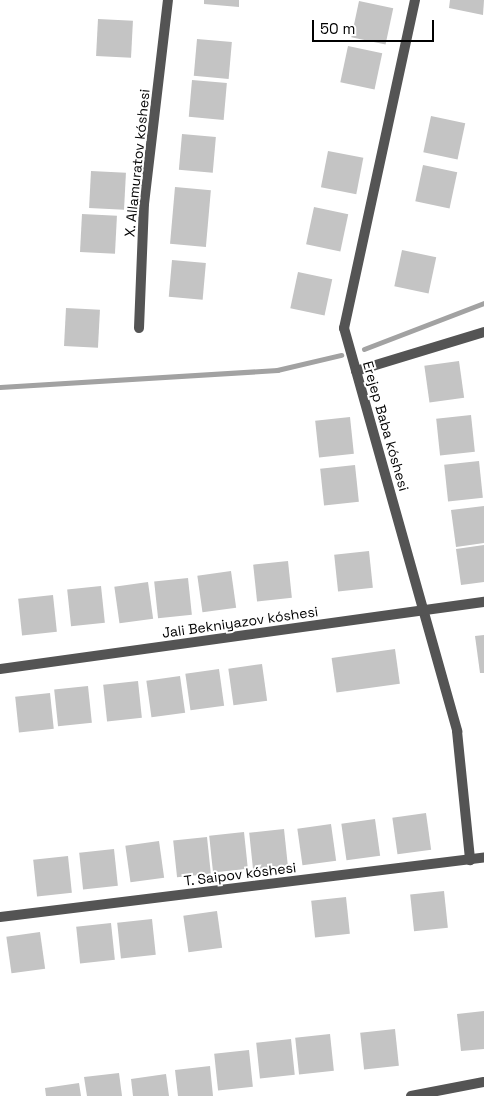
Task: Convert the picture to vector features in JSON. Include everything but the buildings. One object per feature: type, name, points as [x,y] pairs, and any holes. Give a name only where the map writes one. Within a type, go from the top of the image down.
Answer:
[{"type":"street","name":"X. Allamuratov kóshesi","points":[[139,328],[144,204],[168,0]]},
{"type":"street","name":"Erejep Baba kóshesi","points":[[415,0],[344,328],[426,610],[457,731],[470,860]]},
{"type":"street","points":[[356,372],[484,332]]},
{"type":"street","name":"Jali Bekniyazov kóshesi","points":[[0,669],[484,602]]},
{"type":"street","name":"T. Saipov kóshesi","points":[[0,917],[484,858]]},
{"type":"street","points":[[411,1096],[484,1082]]},
{"type":"waterway","points":[[364,349],[484,303]]},
{"type":"waterway","points":[[0,387],[277,370],[341,355]]}]
